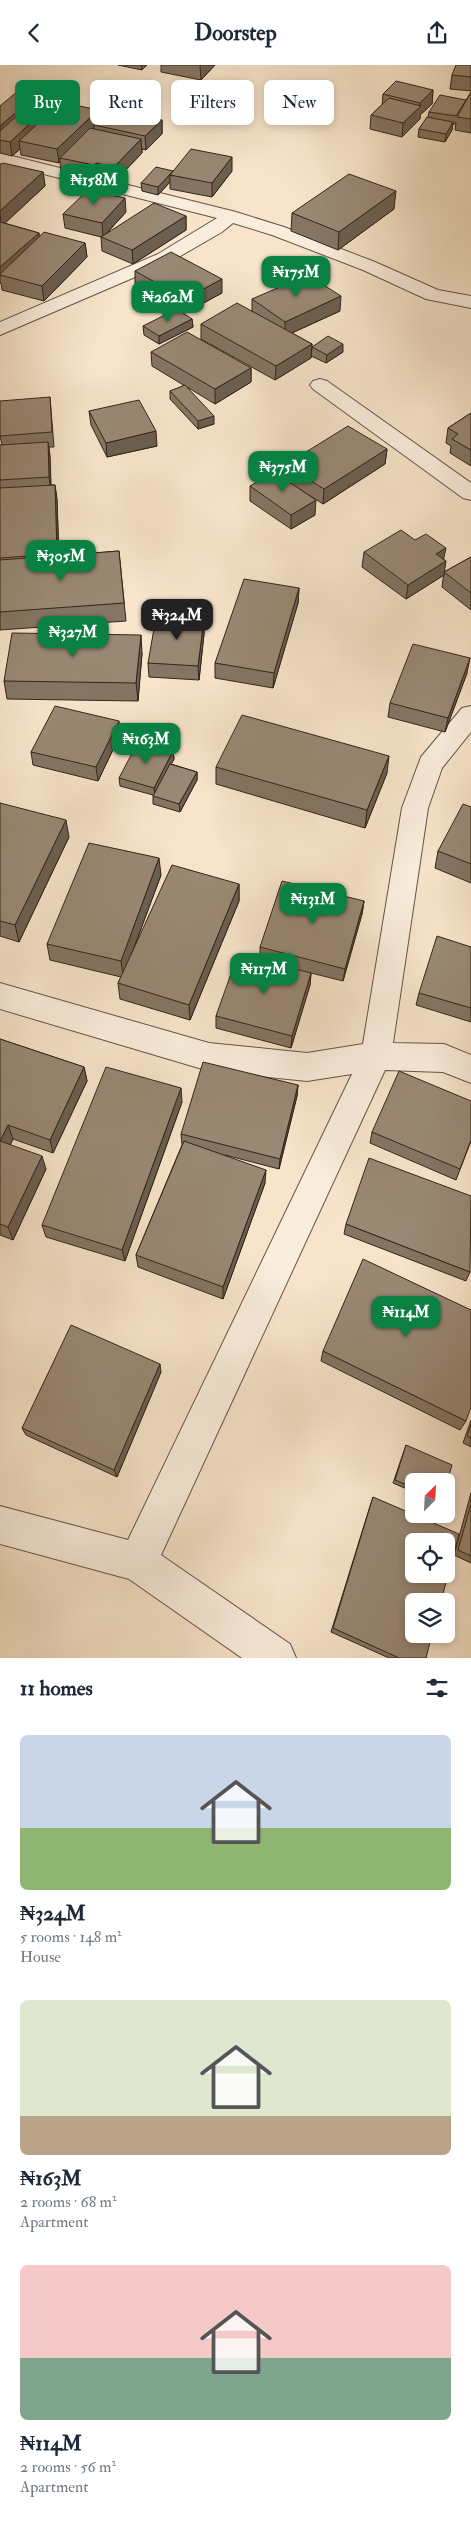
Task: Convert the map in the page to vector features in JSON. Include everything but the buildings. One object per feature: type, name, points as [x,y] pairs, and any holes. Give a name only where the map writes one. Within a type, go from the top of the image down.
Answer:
[{"type":"street","points":[[0,158],[230,216],[278,231],[369,266],[432,295],[471,302]]},
{"type":"street","points":[[0,329],[164,258],[216,228],[230,216]]},
{"type":"street","points":[[0,307],[33,315]]},
{"type":"street","points":[[320,385],[471,493]]},
{"type":"street","points":[[138,1562],[376,1056],[415,808],[430,764],[471,715]]},
{"type":"street","points":[[0,996],[209,1057],[307,1067],[376,1056],[444,1058],[471,1069]]},
{"type":"street","points":[[0,1525],[138,1562],[276,1658]]}]
